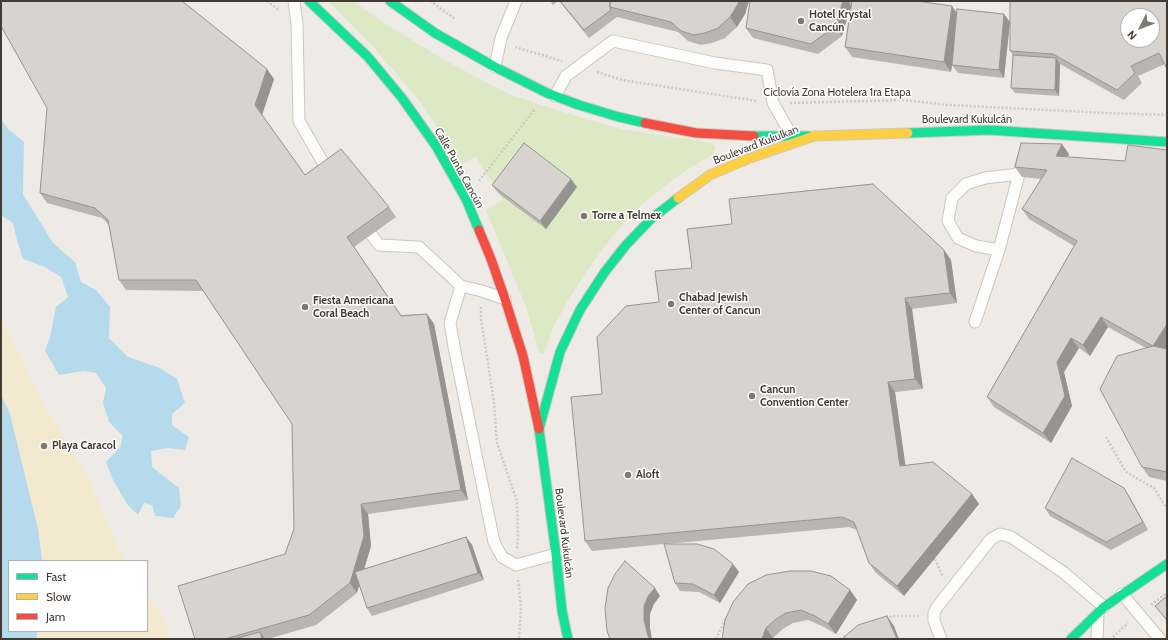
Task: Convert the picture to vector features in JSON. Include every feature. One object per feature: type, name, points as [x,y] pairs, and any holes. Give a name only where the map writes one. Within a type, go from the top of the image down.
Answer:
[{"type":"main road","name":"Calle Punta Cancún","points":[[309,1],[368,57],[402,98],[436,146],[466,199],[491,259],[505,299],[523,356],[539,429]]},
{"type":"main road","points":[[390,1],[435,33],[495,67],[551,94],[619,118],[696,133],[748,136],[814,136]]},
{"type":"main road","name":"Boulevard Kukulcán","points":[[814,136],[989,130],[1167,142]]},
{"type":"main road","name":"Boulevard Kukulkan","points":[[539,429],[560,352],[580,310],[604,273],[626,245],[651,219],[710,175],[750,158],[814,136]]},
{"type":"main road","name":"Boulevard Kukulcán","points":[[539,429],[562,611],[568,639]]},
{"type":"main road","points":[[1070,639],[1101,609],[1167,564]]},
{"type":"lane","points":[[294,1],[297,24],[299,121],[329,173]]},
{"type":"lane","points":[[495,67],[501,38],[516,1]]},
{"type":"lane","points":[[551,94],[566,76],[613,41],[715,63],[767,70],[773,103],[792,136]]},
{"type":"lane","points":[[975,322],[999,250],[1028,133]]},
{"type":"lane","points":[[999,250],[976,246],[958,238],[948,221],[952,198],[966,184],[985,178],[1019,174]]},
{"type":"lane","points":[[371,234],[379,245],[419,247],[461,286],[505,299]]},
{"type":"lane","points":[[461,286],[450,323],[494,542],[502,557],[516,565],[556,554]]},
{"type":"lane","points":[[941,639],[934,621],[937,607],[991,538],[1000,534],[1011,537],[1063,572],[1101,609],[1097,639]]},
{"type":"lane","points":[[1122,594],[1160,639]]},
{"type":"path","points":[[430,1],[461,23]]},
{"type":"path","name":"Ciclovía Zona Hotelera 1ra Etapa","points":[[500,42],[622,80],[749,101],[773,103],[904,100],[956,105],[1167,115]]},
{"type":"path","points":[[466,199],[551,94]]},
{"type":"path","points":[[1106,437],[1126,472],[1154,488],[1167,509]]},
{"type":"path","points":[[716,639],[728,616]]},
{"type":"path","points":[[886,619],[892,616],[934,616]]},
{"type":"path","points":[[840,639],[852,633]]},
{"type":"green space","points":[[328,1],[353,1],[384,23],[446,61],[509,94],[620,129],[712,143],[716,148],[713,154],[662,188],[638,208],[615,233],[589,268],[567,302],[554,326],[544,353],[540,354],[526,307],[486,210],[503,200],[476,157],[462,164],[418,99],[370,43]]},
{"type":"sand","name":"Playa Caracol","points":[[1,318],[38,393],[88,478],[124,560],[42,560],[38,529],[10,414],[1,397]]},
{"type":"sand","points":[[148,598],[163,616],[171,639],[36,639],[38,632],[148,632]]},
{"type":"water","points":[[1,119],[8,129],[24,142],[23,194],[53,243],[75,262],[81,282],[96,290],[110,307],[109,338],[128,357],[160,368],[177,379],[185,403],[172,414],[172,425],[189,437],[185,450],[168,448],[151,451],[152,467],[179,488],[181,506],[173,518],[155,516],[152,505],[144,503],[138,515],[127,504],[113,480],[106,462],[120,447],[123,436],[109,422],[103,403],[106,388],[96,373],[83,371],[59,375],[45,351],[50,337],[56,307],[68,297],[61,277],[45,267],[23,259],[13,223],[1,215]]},
{"type":"water","points":[[1,395],[10,414],[38,529],[42,560],[8,560],[8,632],[38,632],[36,639],[1,639]]},
{"type":"building","name":"Fiesta Americana Coral Beach","points":[[1,1],[182,1],[267,69],[255,105],[305,175],[341,149],[389,207],[347,237],[401,316],[427,314],[461,490],[361,504],[364,536],[350,583],[309,615],[225,639],[195,639],[178,586],[285,554],[294,529],[292,424],[196,280],[119,280],[108,220],[95,208],[40,193],[47,108],[1,26]]},
{"type":"building","points":[[560,1],[610,1],[611,10],[584,30]]},
{"type":"building","points":[[610,1],[739,1],[730,17],[718,28],[694,35],[681,31],[671,22],[610,7]]},
{"type":"building","name":"Hotel Krystal Cancún","points":[[750,1],[843,1],[835,26],[811,44],[746,28]]},
{"type":"building","points":[[852,1],[916,1],[952,6],[944,62],[845,47]]},
{"type":"building","points":[[1010,1],[1167,1],[1167,69],[1159,53],[1131,66],[1135,73],[1117,90],[1053,54],[1010,51]]},
{"type":"building","points":[[957,9],[1004,14],[999,70],[952,65]]},
{"type":"building","points":[[1013,55],[1056,58],[1055,90],[1011,88]]},
{"type":"building","points":[[524,143],[571,179],[540,221],[492,185]]},
{"type":"building","points":[[1021,143],[1062,144],[1056,156],[1125,161],[1128,145],[1167,150],[1167,324],[1153,346],[1101,317],[1083,345],[1071,338],[1057,362],[1065,396],[1043,433],[987,397],[1077,241],[1022,209],[1047,170],[1015,167]]},
{"type":"building","name":"Cancun Convention Center","points":[[873,184],[944,250],[950,293],[905,298],[915,379],[888,382],[900,466],[933,462],[972,494],[897,586],[869,563],[854,522],[842,517],[585,541],[571,397],[602,394],[597,337],[626,306],[659,302],[655,271],[692,268],[687,229],[732,224],[729,199]]},
{"type":"building","points":[[1153,346],[1167,349],[1167,472],[1142,467],[1100,389],[1117,356]]},
{"type":"building","points":[[1072,458],[1124,488],[1143,522],[1106,542],[1045,508]]},
{"type":"building","points":[[466,537],[478,573],[367,608],[355,572]]},
{"type":"building","points":[[664,544],[697,544],[714,549],[733,564],[714,595],[693,584],[675,583]]},
{"type":"building","points":[[625,561],[655,588],[648,596],[644,606],[644,620],[650,639],[610,639],[607,631],[605,608],[608,588],[615,574]]},
{"type":"building","points":[[790,571],[811,571],[831,576],[850,590],[828,624],[801,610],[786,613],[776,619],[766,628],[762,639],[722,639],[725,620],[733,602],[748,584],[766,575]]},
{"type":"building","points":[[1167,596],[1167,620],[1155,606]]},
{"type":"building","points":[[887,616],[897,639],[842,639],[858,625]]},
{"type":"building","points":[[260,632],[262,639],[234,639]]},
{"type":"traffic: fast","points":[[309,1],[368,57],[402,98],[436,146],[466,199],[479,230]]},
{"type":"traffic: fast","points":[[390,1],[435,33],[495,67],[547,93],[579,105],[645,123]]},
{"type":"traffic: fast","points":[[908,133],[989,130],[1167,142]]},
{"type":"traffic: fast","points":[[754,136],[809,136]]},
{"type":"traffic: fast","points":[[568,639],[562,611],[539,429],[560,352],[580,310],[604,273],[626,245],[651,219],[678,198]]},
{"type":"traffic: fast","points":[[1071,639],[1104,607],[1167,564]]},
{"type":"traffic: slow","points":[[678,198],[710,175],[750,158],[814,136],[908,133]]},
{"type":"traffic: jam","points":[[645,123],[696,133],[754,136]]},
{"type":"traffic: jam","points":[[479,230],[505,299],[523,356],[539,429]]},
{"type":"place","name":"Hotel Krystal Cancún","points":[[801,21]]},
{"type":"place","name":"Torre a Telmex","points":[[584,216]]},
{"type":"place","name":"Chabad Jewish Center of Cancun","points":[[671,304]]},
{"type":"place","name":"Fiesta Americana Coral Beach","points":[[305,307]]},
{"type":"place","name":"Cancun Convention Center","points":[[752,396]]},
{"type":"place","name":"Playa Caracol","points":[[44,446]]},
{"type":"place","name":"Aloft","points":[[628,475]]}]
